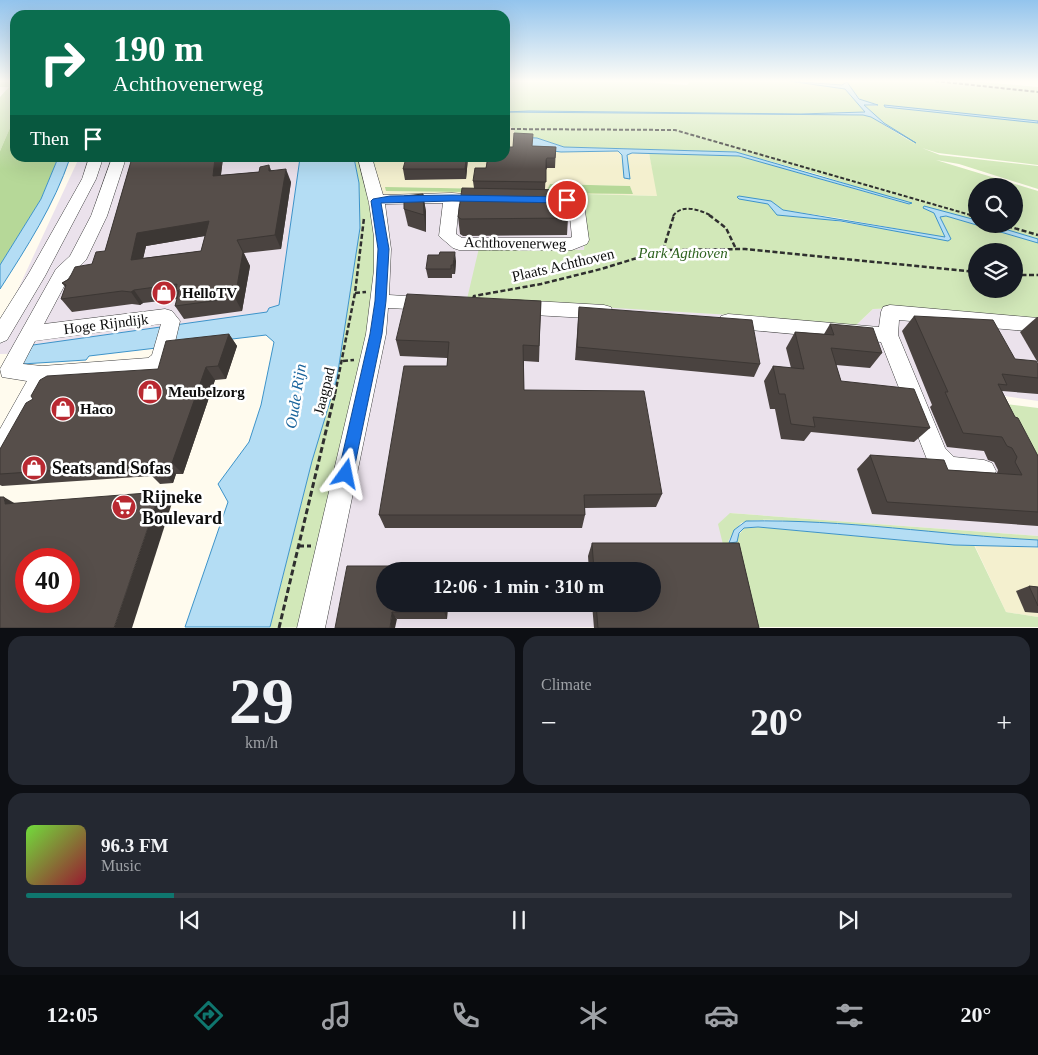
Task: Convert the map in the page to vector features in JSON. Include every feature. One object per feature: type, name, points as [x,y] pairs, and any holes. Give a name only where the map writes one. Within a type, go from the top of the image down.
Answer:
[{"type":"street","points":[[0,335],[36,276],[89,179],[95,162]]},
{"type":"street","name":"Hoge Rijndijk","points":[[28,334],[165,316],[171,321],[161,359],[152,366],[42,374],[4,371],[28,334],[62,273],[77,260],[99,216],[118,162]]},
{"type":"street","points":[[310,628],[376,334],[384,249],[376,201],[366,162]]},
{"type":"street","points":[[376,201],[390,198],[500,199]]},
{"type":"street","name":"Achthovenerweg","points":[[452,198],[447,236],[460,244],[572,244],[580,240],[576,204],[567,200],[529,199]]},
{"type":"street","points":[[36,276],[62,273]]},
{"type":"street","points":[[379,307],[443,304]]},
{"type":"street","points":[[499,306],[626,314]]},
{"type":"street","points":[[303,628],[308,546],[352,360],[379,307]]},
{"type":"street","points":[[984,471],[948,467],[936,455],[888,335],[890,312],[1038,325]]},
{"type":"street","points":[[706,319],[888,335]]},
{"type":"street","points":[[0,450],[42,374]]},
{"type":"path","points":[[510,129],[675,130],[968,215]]},
{"type":"path","points":[[663,250],[670,222],[676,212],[683,209],[706,212],[722,223],[734,241],[736,249]]},
{"type":"path","name":"Jaagpad","points":[[279,628],[308,546],[352,360],[364,212]]},
{"type":"path","points":[[1023,231],[1038,235]]},
{"type":"path","name":"Plaats Achthoven","points":[[470,305],[474,296],[541,284],[601,269],[663,250],[745,249],[968,271]]},
{"type":"path","points":[[1023,275],[1038,275]]},
{"type":"shaded area","points":[[510,126],[514,130],[516,137],[533,144],[532,160],[545,150],[561,152],[618,151],[622,155],[623,162],[627,154],[649,153],[658,196],[586,194],[392,196],[380,193],[375,162],[510,162]],"holes":[[[550,184],[630,186],[633,194],[386,187],[547,190]]]},
{"type":"shaded area","points":[[77,162],[304,162],[290,318],[56,353],[0,354],[0,328]]},
{"type":"shaded area","points":[[380,193],[440,195],[587,194],[584,250],[479,248],[628,308],[779,318],[853,328],[873,309],[901,308],[1038,319],[1038,401],[991,394],[1038,499],[1038,536],[730,513],[743,627],[310,628]]},
{"type":"shaded area","points":[[974,544],[1038,548],[1038,617],[1006,612]]},
{"type":"green space","points":[[0,110],[10,110],[10,128],[0,151]]},
{"type":"green space","points":[[510,110],[864,110],[865,112],[800,114]]},
{"type":"green space","name":"Park Agthoven","points":[[870,110],[923,110],[1038,123],[1038,165],[938,153],[922,148],[940,155],[1038,166],[1038,189],[1023,184],[1023,178],[1003,178],[959,164],[936,160],[995,178],[968,178],[968,218],[923,206],[934,213],[946,236],[943,237],[783,210],[771,201],[737,197],[768,204],[775,211],[951,240],[940,217],[946,216],[968,222],[968,233],[1004,233],[1038,243],[1038,319],[901,308],[873,309],[853,328],[779,318],[467,299],[479,248],[584,250],[587,194],[657,196],[649,153],[739,156],[911,205],[820,175],[736,152],[564,147],[537,138],[516,137],[514,130],[510,126],[510,112],[863,115],[871,117],[915,144],[884,123]]},
{"type":"green space","points":[[928,110],[1038,110],[1038,121]]},
{"type":"green space","points":[[10,128],[10,162],[56,162],[41,199],[0,265],[0,151]]},
{"type":"green space","points":[[355,162],[375,162],[388,242],[310,627],[270,628],[312,461],[337,378],[360,228],[359,183]]},
{"type":"green space","points":[[550,184],[630,186],[633,194],[386,191],[385,187],[547,190]]},
{"type":"green space","points":[[1023,186],[1038,191],[1038,239],[1018,233],[1023,233]]},
{"type":"green space","points":[[1006,404],[1038,408],[1038,472]]},
{"type":"green space","points":[[730,513],[1038,536],[1038,540],[757,520],[741,523],[728,541],[733,543],[744,528],[758,527],[954,545],[958,543],[1038,547],[974,545],[1006,612],[1038,617],[1038,627],[743,627],[718,524]]},
{"type":"water","points":[[864,110],[870,110],[884,123],[916,143],[871,117],[863,115],[510,112],[800,114],[865,112]]},
{"type":"water","points":[[917,110],[935,110],[1038,121],[1038,123]]},
{"type":"water","points":[[516,137],[537,138],[564,147],[736,152],[912,203],[909,204],[739,156],[632,153],[627,155],[630,179],[624,178],[622,155],[618,151],[561,152],[546,150],[540,154]]},
{"type":"water","points":[[56,162],[69,162],[48,209],[0,289],[0,265],[41,199]]},
{"type":"water","name":"Oude Rijn","points":[[299,162],[355,162],[359,183],[360,228],[337,378],[312,461],[270,627],[185,627],[228,502],[218,484],[249,442],[261,405],[274,342],[266,335],[89,356],[86,360],[22,364],[33,345],[267,312],[269,308],[279,305]]},
{"type":"water","points":[[737,197],[771,201],[783,210],[945,237],[934,213],[923,208],[924,206],[968,218],[968,222],[946,216],[940,217],[951,239],[948,241],[841,221],[777,215],[768,204],[739,199]]},
{"type":"water","points":[[1004,233],[1018,233],[1038,239],[1038,243]]},
{"type":"water","points":[[746,521],[819,522],[1038,540],[1038,547],[954,545],[758,527],[744,528],[739,533],[737,542],[729,543],[734,530]]},
{"type":"building","points":[[514,133],[533,134],[532,146],[556,147],[555,158],[547,158],[546,160],[546,182],[473,181],[475,168],[486,168],[487,162],[510,162],[510,147],[513,147]]},
{"type":"building","points":[[131,162],[215,162],[213,176],[259,172],[260,167],[269,165],[269,171],[286,169],[275,235],[237,240],[243,252],[235,298],[175,306],[179,291],[176,290],[177,284],[131,292],[122,291],[61,299],[66,285],[62,283],[69,279],[75,267],[92,264],[96,252],[105,251]],"holes":[[[209,221],[201,251],[131,260],[137,233]]]},
{"type":"building","points":[[405,162],[466,162],[465,169],[403,169]]},
{"type":"building","points":[[462,188],[566,190],[568,218],[461,219],[458,217]]},
{"type":"building","points":[[423,194],[424,215],[404,209],[404,196]]},
{"type":"building","points":[[440,252],[455,252],[451,269],[426,269],[428,255],[439,255]]},
{"type":"building","points":[[407,294],[541,301],[539,346],[523,345],[524,390],[644,391],[662,494],[584,495],[585,515],[379,515],[404,366],[447,366],[449,342],[396,340]]},
{"type":"building","points":[[579,307],[752,320],[760,364],[577,347]]},
{"type":"building","points":[[914,316],[993,320],[1015,359],[1036,361],[1038,364],[1038,378],[1002,374],[1007,385],[998,384],[1038,456],[1038,512],[887,502],[870,455],[944,460],[948,470],[1022,475],[1015,462],[1017,457],[1002,437],[963,433],[945,392],[948,392]]},
{"type":"building","points":[[830,324],[873,328],[882,353],[831,348],[841,381],[914,389],[930,428],[813,417],[815,427],[791,424],[785,394],[779,394],[773,366],[804,369],[795,332],[834,335]]},
{"type":"building","points":[[229,334],[218,366],[206,367],[172,463],[165,463],[162,472],[149,473],[152,464],[0,474],[0,449],[26,403],[33,399],[31,396],[40,380],[47,376],[158,369],[166,341]]},
{"type":"building","points":[[160,492],[114,628],[0,628],[0,497],[4,497],[5,504]]},
{"type":"building","points":[[592,543],[739,543],[759,628],[598,628],[597,612],[661,612],[661,562],[593,562]]},
{"type":"building","points":[[347,566],[376,566],[376,612],[392,612],[390,628],[335,628]]},
{"type":"building","points":[[1029,586],[1038,587],[1038,606]]},
{"type":"place","name":"HelloTV","points":[[164,293]]},
{"type":"place","name":"Meubelzorg","points":[[150,392]]},
{"type":"place","name":"Haco","points":[[63,409]]},
{"type":"place","name":"Seats and Sofas","points":[[34,468]]},
{"type":"place","name":"Rijneke Boulevard","points":[[124,507]]},
{"type":"route","points":[[346,474],[376,334],[380,301],[384,249],[376,201],[390,198],[567,200]]}]
